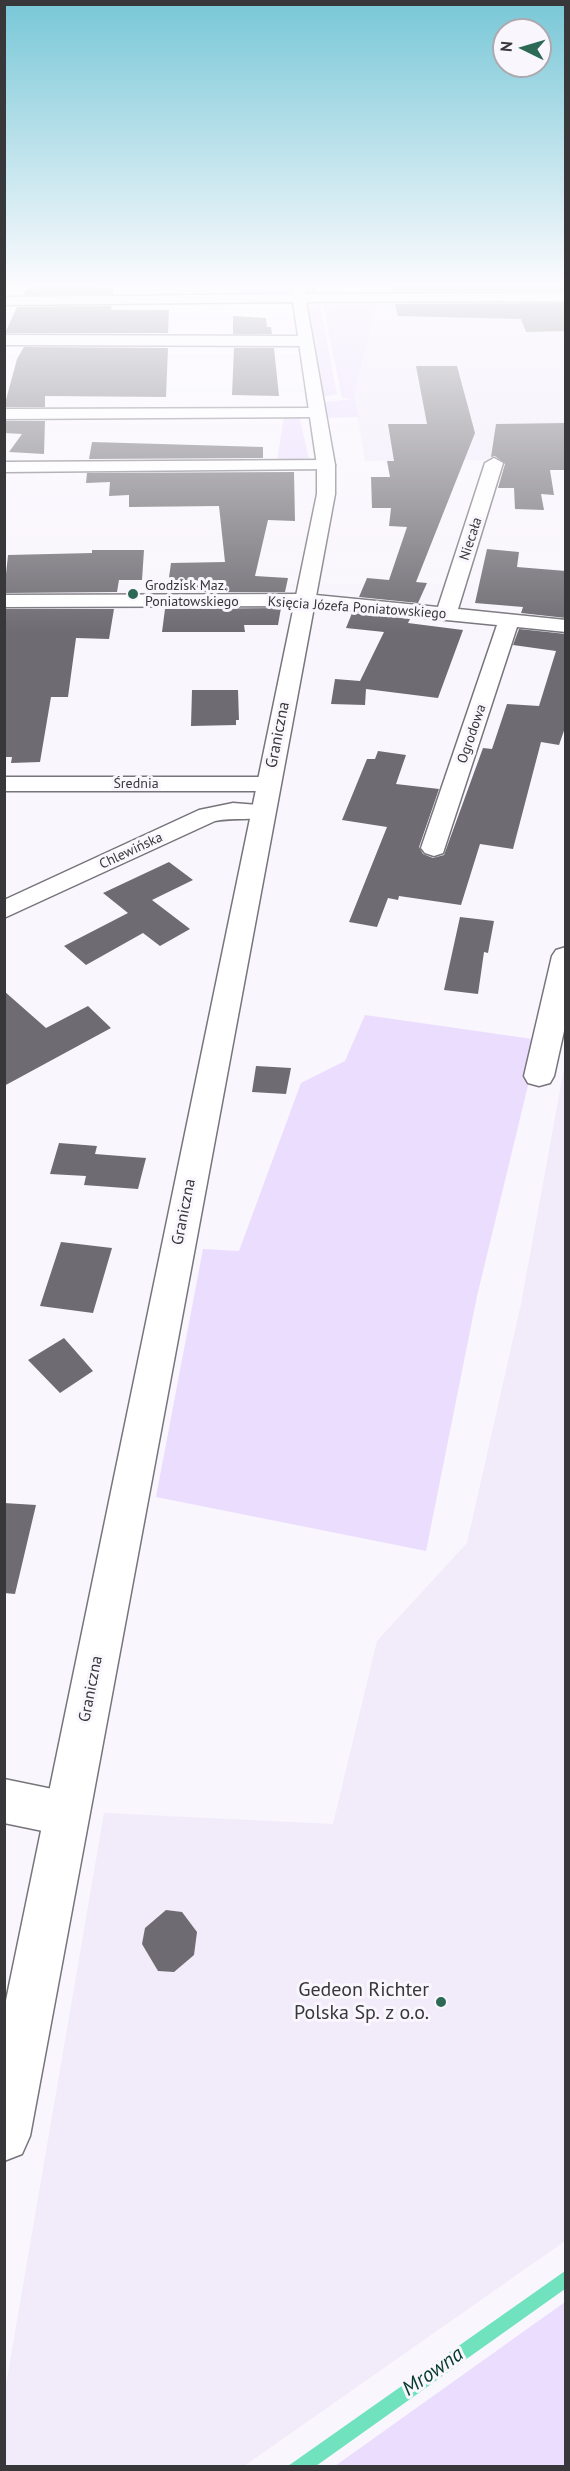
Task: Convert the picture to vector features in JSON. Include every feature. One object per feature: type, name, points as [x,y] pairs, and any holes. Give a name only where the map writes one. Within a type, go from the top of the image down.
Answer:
[{"type":"street","name":"Graniczna","points":[[4,2136],[326,494],[326,465],[314,402]]},
{"type":"street","points":[[4,414],[315,413]]},
{"type":"street","name":"Niecała","points":[[446,614],[494,462]]},
{"type":"street","points":[[4,467],[326,465]]},
{"type":"street","name":"Księcia Józefa Poniatowskiego","points":[[4,601],[305,600],[566,626]]},
{"type":"street","name":"Ogrodowa","points":[[434,848],[509,621]]},
{"type":"street","name":"Średnia","points":[[4,784],[265,798]]},
{"type":"street","name":"Chlewińska","points":[[4,910],[208,815],[234,810],[265,798]]},
{"type":"street","points":[[539,1076],[566,956]]},
{"type":"street","points":[[4,1801],[67,1814]]},
{"type":"shaded area","points":[[323,402],[356,402],[359,417],[326,418]]},
{"type":"shaded area","points":[[355,402],[565,402],[565,459],[365,461]]},
{"type":"shaded area","points":[[284,416],[299,416],[309,458],[277,461]]},
{"type":"shaded area","points":[[365,1015],[539,1040],[477,1296],[426,1551],[156,1497],[203,1249],[239,1251],[301,1083],[345,1061]]},
{"type":"shaded area","name":"Gedeon Richter Polska Sp. z o.o.","points":[[565,1063],[565,2241],[244,2466],[5,2466],[5,2391],[104,1813],[333,1824],[377,1641],[467,1543],[521,1304]]},
{"type":"shaded area","points":[[565,2302],[565,2466],[335,2466]]},
{"type":"water","name":"Mrowna","points":[[565,2271],[565,2289],[316,2466],[288,2466]]},
{"type":"building","points":[[5,402],[45,402],[45,407],[4,407]]},
{"type":"building","points":[[423,402],[467,402],[475,433],[416,582],[427,583],[418,603],[359,597],[367,578],[389,580],[407,527],[389,526],[391,508],[372,508],[371,477],[390,477],[387,461],[394,461],[388,424],[427,424]]},
{"type":"building","points":[[4,421],[45,421],[44,454],[9,452],[22,434],[4,433]]},
{"type":"building","points":[[566,423],[566,470],[550,470],[554,495],[541,494],[544,510],[515,509],[514,488],[498,488],[505,464],[495,456],[491,457],[496,424]]},
{"type":"building","points":[[92,442],[263,447],[263,458],[89,459]]},
{"type":"building","points":[[294,472],[295,521],[268,520],[255,576],[288,578],[285,592],[167,592],[171,563],[225,562],[219,506],[129,507],[129,495],[109,496],[110,482],[86,483],[87,473]]},
{"type":"building","points":[[487,549],[519,552],[517,567],[566,571],[566,618],[521,613],[523,607],[475,603]]},
{"type":"building","points":[[92,550],[144,550],[142,580],[119,580],[117,592],[4,593],[8,555],[92,553]]},
{"type":"building","points":[[281,608],[278,625],[244,625],[245,632],[162,632],[165,609]]},
{"type":"building","points":[[4,609],[114,609],[109,639],[76,638],[68,697],[51,697],[40,762],[11,763],[12,757],[4,757]]},
{"type":"building","points":[[352,613],[410,619],[408,623],[463,630],[438,698],[366,689],[365,705],[331,704],[335,679],[360,681],[384,632],[346,628]]},
{"type":"building","points":[[519,629],[566,634],[566,725],[559,745],[541,742],[513,849],[480,844],[461,905],[399,896],[398,900],[388,898],[377,927],[349,922],[387,827],[342,820],[367,759],[375,759],[378,751],[406,755],[396,784],[439,789],[419,847],[423,854],[433,858],[444,855],[483,748],[492,749],[507,704],[539,706],[556,651],[513,645]]},
{"type":"building","points":[[192,690],[238,690],[239,720],[236,720],[236,725],[191,726]]},
{"type":"building","points":[[169,862],[193,880],[152,900],[190,929],[160,946],[143,933],[86,965],[64,946],[128,913],[103,893]]},
{"type":"building","points":[[460,917],[494,921],[488,953],[484,952],[478,994],[444,990]]},
{"type":"building","points":[[4,991],[46,1028],[88,1006],[111,1028],[4,1086]]},
{"type":"building","points":[[256,1066],[291,1068],[286,1094],[252,1092]]},
{"type":"building","points":[[59,1143],[97,1146],[95,1154],[146,1158],[138,1189],[84,1185],[86,1176],[50,1174]]},
{"type":"building","points":[[61,1242],[112,1248],[93,1313],[40,1306]]},
{"type":"building","points":[[64,1338],[93,1371],[60,1393],[28,1360]]},
{"type":"building","points":[[4,1503],[36,1505],[15,1594],[4,1593]]},
{"type":"building","points":[[166,1910],[182,1912],[197,1932],[194,1955],[174,1972],[158,1971],[142,1944],[145,1928]]},
{"type":"place","name":"Grodzisk Maz. Poniatowskiego","points":[[133,594]]},
{"type":"place","name":"Gedeon Richter Polska Sp. z o.o.","points":[[441,2002]]}]
